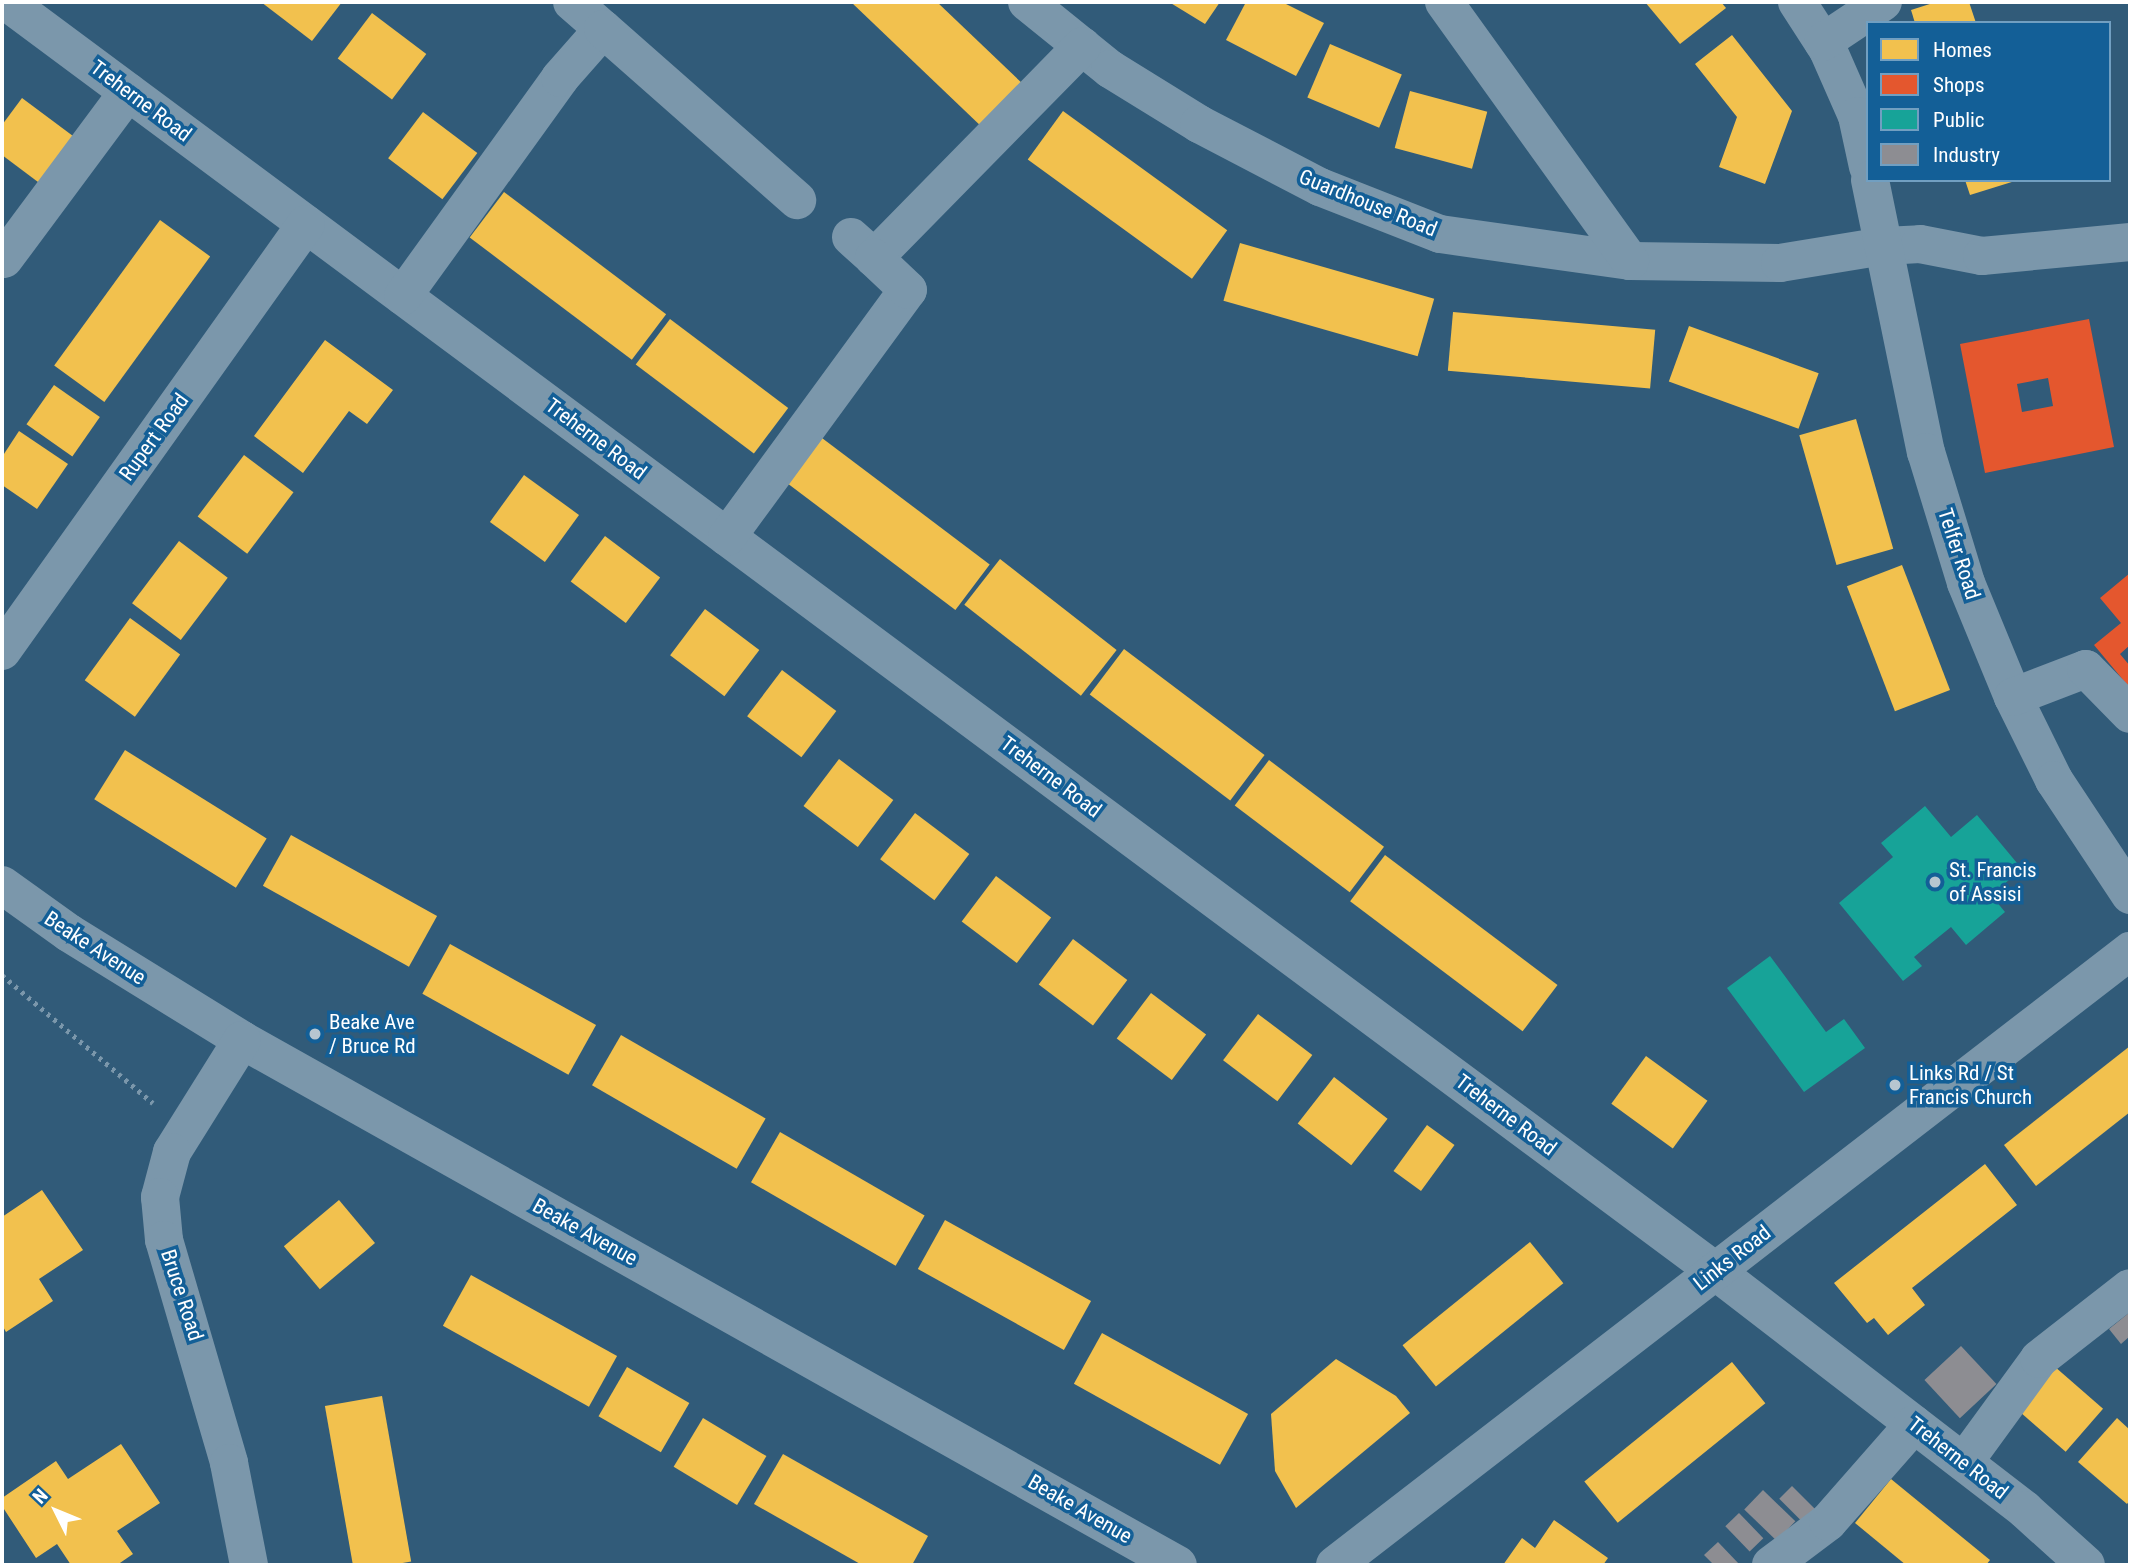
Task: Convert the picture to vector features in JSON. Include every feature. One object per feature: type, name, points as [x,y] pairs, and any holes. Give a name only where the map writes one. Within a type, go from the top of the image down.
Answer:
[{"type":"street","name":"Treherne Road","points":[[7,2],[1715,1271],[1964,1462],[2086,1565]]},
{"type":"street","points":[[572,2],[797,200]]},
{"type":"street","name":"Guardhouse Road","points":[[1027,2],[1110,69],[1199,124],[1320,187],[1440,234],[1630,261],[1780,263],[1884,246],[1920,244],[1982,256],[2130,242]]},
{"type":"street","points":[[1444,2],[1630,261]]},
{"type":"street","points":[[1797,2],[1823,42],[1857,116],[1866,158]]},
{"type":"street","points":[[1823,42],[1883,2]]},
{"type":"street","points":[[403,296],[560,78],[603,29]]},
{"type":"street","points":[[727,537],[908,290],[863,248],[1082,46]]},
{"type":"street","points":[[4,259],[128,92]]},
{"type":"street","name":"Telfer Road","points":[[1870,182],[1926,452],[1966,583],[2013,698],[2054,780],[2130,895]]},
{"type":"street","name":"Rupert Road","points":[[2,651],[306,224]]},
{"type":"street","points":[[2013,698],[2086,668],[2130,714]]},
{"type":"street","name":"Beake Avenue","points":[[2,885],[69,933],[242,1040],[1178,1565]]},
{"type":"street","name":"Links Road","points":[[1335,1565],[2130,951]]},
{"type":"street","name":"Bruce Road","points":[[242,1040],[172,1152],[160,1197],[164,1240],[229,1463],[249,1565]]},
{"type":"street","points":[[1964,1462],[2039,1359],[2130,1288]]},
{"type":"street","points":[[1771,1565],[1828,1522],[1914,1424]]},
{"type":"path","points":[[2,975],[185,1132]]},
{"type":"building: Homes","points":[[261,2],[342,2],[312,41]]},
{"type":"building: Homes","points":[[851,2],[937,2],[1026,87],[985,130]]},
{"type":"building: Homes","points":[[1169,2],[1220,2],[1205,24]]},
{"type":"building: Homes","points":[[1246,2],[1282,2],[1324,23],[1296,76],[1226,40]]},
{"type":"building: Homes","points":[[1645,2],[1721,2],[1726,8],[1680,44]]},
{"type":"building: Homes","points":[[1936,2],[1969,2],[1975,21],[1914,21],[1911,10]]},
{"type":"building: Homes","points":[[372,13],[426,54],[392,99],[338,59]]},
{"type":"building: Homes","points":[[1732,35],[1792,111],[1765,184],[1719,167],[1737,117],[1695,64]]},
{"type":"building: Homes","points":[[1330,44],[1402,74],[1379,128],[1307,97]]},
{"type":"building: Homes","points":[[1410,91],[1487,112],[1472,169],[1395,148]]},
{"type":"building: Homes","points":[[22,98],[77,139],[42,185],[2,155],[2,125]]},
{"type":"building: Homes","points":[[1063,111],[1227,230],[1192,279],[1028,160]]},
{"type":"building: Homes","points":[[423,112],[477,153],[442,199],[388,158]]},
{"type":"building: Homes","points":[[1966,182],[2012,182],[1970,195]]},
{"type":"building: Homes","points":[[504,192],[666,314],[632,360],[470,238]]},
{"type":"building: Homes","points":[[160,220],[210,256],[104,402],[54,366]]},
{"type":"building: Homes","points":[[1240,243],[1434,299],[1418,356],[1223,301]]},
{"type":"building: Homes","points":[[1453,312],[1655,330],[1650,388],[1448,371]]},
{"type":"building: Homes","points":[[670,319],[788,408],[754,454],[636,365]]},
{"type":"building: Homes","points":[[1689,326],[1819,373],[1798,429],[1669,381]]},
{"type":"building: Homes","points":[[325,340],[393,390],[367,424],[349,411],[303,473],[254,436]]},
{"type":"building: Homes","points":[[54,385],[100,417],[72,456],[26,424]]},
{"type":"building: Homes","points":[[1856,419],[1893,549],[1836,565],[1799,435]]},
{"type":"building: Homes","points":[[19,431],[68,464],[37,509],[2,485],[2,457]]},
{"type":"building: Homes","points":[[818,435],[990,564],[955,610],[784,481]]},
{"type":"building: Homes","points":[[244,455],[294,492],[247,554],[198,516]]},
{"type":"building: Homes","points":[[524,475],[579,515],[545,562],[490,522]]},
{"type":"building: Homes","points":[[605,536],[660,578],[626,623],[571,582]]},
{"type":"building: Homes","points":[[179,541],[228,578],[181,640],[132,603]]},
{"type":"building: Homes","points":[[1000,559],[1117,650],[1081,696],[964,605]]},
{"type":"building: Homes","points":[[1902,565],[1950,690],[1895,711],[1847,586]]},
{"type":"building: Homes","points":[[705,609],[759,650],[724,696],[670,655]]},
{"type":"building: Homes","points":[[130,618],[180,654],[135,717],[85,680]]},
{"type":"building: Homes","points":[[1124,649],[1265,755],[1230,800],[1090,695]]},
{"type":"building: Homes","points":[[782,670],[836,711],[801,757],[747,716]]},
{"type":"building: Homes","points":[[125,750],[267,838],[236,888],[94,799]]},
{"type":"building: Homes","points":[[839,759],[893,800],[858,847],[803,806]]},
{"type":"building: Homes","points":[[1269,760],[1384,847],[1350,892],[1235,806]]},
{"type":"building: Homes","points":[[915,813],[969,854],[934,900],[880,859]]},
{"type":"building: Homes","points":[[291,835],[437,916],[409,967],[263,886]]},
{"type":"building: Homes","points":[[1385,855],[1558,985],[1523,1031],[1350,901]]},
{"type":"building: Homes","points":[[996,876],[1051,918],[1017,963],[962,922]]},
{"type":"building: Homes","points":[[1073,939],[1127,980],[1093,1025],[1039,985]]},
{"type":"building: Homes","points":[[450,944],[596,1025],[568,1075],[422,994]]},
{"type":"building: Homes","points":[[1151,993],[1206,1035],[1172,1080],[1117,1039]]},
{"type":"building: Homes","points":[[1258,1014],[1312,1055],[1277,1101],[1223,1060]]},
{"type":"building: Homes","points":[[621,1035],[766,1118],[737,1169],[592,1085]]},
{"type":"building: Homes","points":[[2130,1046],[2130,1112],[2036,1186],[2004,1145]]},
{"type":"building: Homes","points":[[1646,1056],[1707,1101],[1673,1148],[1611,1104]]},
{"type":"building: Homes","points":[[1334,1077],[1388,1119],[1351,1165],[1298,1123]]},
{"type":"building: Homes","points":[[1427,1125],[1455,1145],[1421,1191],[1393,1171]]},
{"type":"building: Homes","points":[[780,1132],[925,1216],[896,1266],[751,1182]]},
{"type":"building: Homes","points":[[1985,1164],[2017,1205],[1912,1288],[1925,1305],[1888,1335],[1874,1318],[1867,1323],[1834,1283]]},
{"type":"building: Homes","points":[[42,1190],[83,1250],[39,1279],[53,1301],[6,1332],[2,1325],[2,1217]]},
{"type":"building: Homes","points":[[339,1200],[375,1243],[320,1289],[284,1246]]},
{"type":"building: Homes","points":[[945,1220],[1091,1301],[1064,1350],[918,1269]]},
{"type":"building: Homes","points":[[1530,1242],[1563,1283],[1436,1386],[1403,1345]]},
{"type":"building: Homes","points":[[471,1275],[617,1356],[589,1407],[443,1326]]},
{"type":"building: Homes","points":[[1102,1333],[1248,1414],[1220,1465],[1074,1384]]},
{"type":"building: Homes","points":[[1336,1359],[1396,1396],[1410,1413],[1296,1508],[1275,1471],[1271,1414]]},
{"type":"building: Homes","points":[[1732,1362],[1765,1403],[1618,1523],[1584,1482]]},
{"type":"building: Homes","points":[[2054,1366],[2103,1409],[2066,1452],[2017,1409]]},
{"type":"building: Homes","points":[[627,1367],[689,1403],[661,1452],[598,1416]]},
{"type":"building: Homes","points":[[382,1396],[411,1561],[391,1565],[353,1565],[325,1406]]},
{"type":"building: Homes","points":[[703,1418],[766,1456],[737,1505],[674,1467]]},
{"type":"building: Homes","points":[[2117,1418],[2130,1430],[2130,1500],[2127,1504],[2078,1462]]},
{"type":"building: Homes","points":[[121,1444],[160,1503],[117,1531],[133,1554],[117,1565],[71,1565],[57,1544],[36,1558],[2,1506],[2,1498],[56,1461],[68,1479]]},
{"type":"building: Homes","points":[[783,1454],[928,1536],[912,1565],[862,1565],[754,1504]]},
{"type":"building: Homes","points":[[1891,1479],[1990,1560],[1986,1565],[1906,1565],[1855,1523]]},
{"type":"building: Homes","points":[[1554,1520],[1608,1558],[1603,1565],[1503,1565],[1522,1538],[1535,1548]]},
{"type":"building: Shops","points":[[2089,319],[2114,447],[1985,473],[1960,344]],"holes":[[[2048,378],[2053,406],[2022,412],[2017,384]]]},
{"type":"building: Shops","points":[[2130,573],[2130,645],[2120,654],[2130,666],[2129,687],[2094,645],[2121,623],[2100,598]]},
{"type":"building: Public","name":"St. Francis of Assisi","points":[[1925,806],[1951,837],[1977,815],[2022,869],[1991,895],[2005,912],[1966,945],[1951,927],[1914,957],[1922,966],[1903,981],[1839,903],[1893,857],[1881,843]]},
{"type":"building: Public","points":[[1770,956],[1826,1032],[1844,1019],[1865,1048],[1804,1092],[1727,988]]},
{"type":"building: Industry","points":[[2130,1312],[2130,1336],[2121,1344],[2109,1329]]},
{"type":"building: Industry","points":[[1961,1346],[1996,1384],[1960,1418],[1924,1380]]},
{"type":"building: Industry","points":[[1792,1486],[1817,1511],[1804,1523],[1779,1499]]},
{"type":"building: Industry","points":[[1763,1490],[1795,1521],[1777,1541],[1744,1509]]},
{"type":"building: Industry","points":[[1739,1513],[1763,1538],[1750,1551],[1725,1526]]},
{"type":"building: Industry","points":[[1718,1542],[1740,1565],[1714,1565],[1704,1555]]},
{"type":"place","name":"St. Francis of Assisi","points":[[1935,882]]},
{"type":"place","name":"Beake Ave / Bruce Rd","points":[[315,1034]]},
{"type":"place","name":"Links Rd / St Francis Church","points":[[1895,1085]]}]
